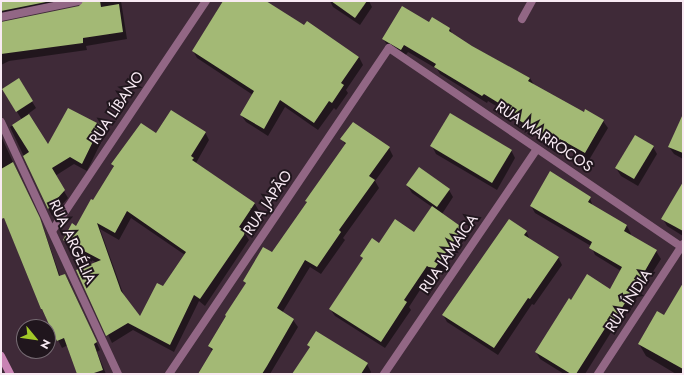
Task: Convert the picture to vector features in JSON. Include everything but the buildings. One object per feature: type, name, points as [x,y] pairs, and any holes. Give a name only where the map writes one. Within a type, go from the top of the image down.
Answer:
[{"type":"main road","points":[[1,356],[10,374]]},
{"type":"street","points":[[1,17],[78,1]]},
{"type":"street","name":"RUA LÍBANO","points":[[52,232],[206,1]]},
{"type":"street","points":[[522,19],[532,1]]},
{"type":"street","name":"RUA MARROCOS","points":[[389,48],[682,246]]},
{"type":"street","name":"RUA JAPÃO","points":[[169,374],[389,48]]},
{"type":"street","name":"RUA ARGÉLIA","points":[[1,122],[118,374]]},
{"type":"street","name":"RUA JAMAICA","points":[[384,374],[537,149]]},
{"type":"street","name":"RUA ÍNDIA","points":[[598,374],[682,246]]}]
